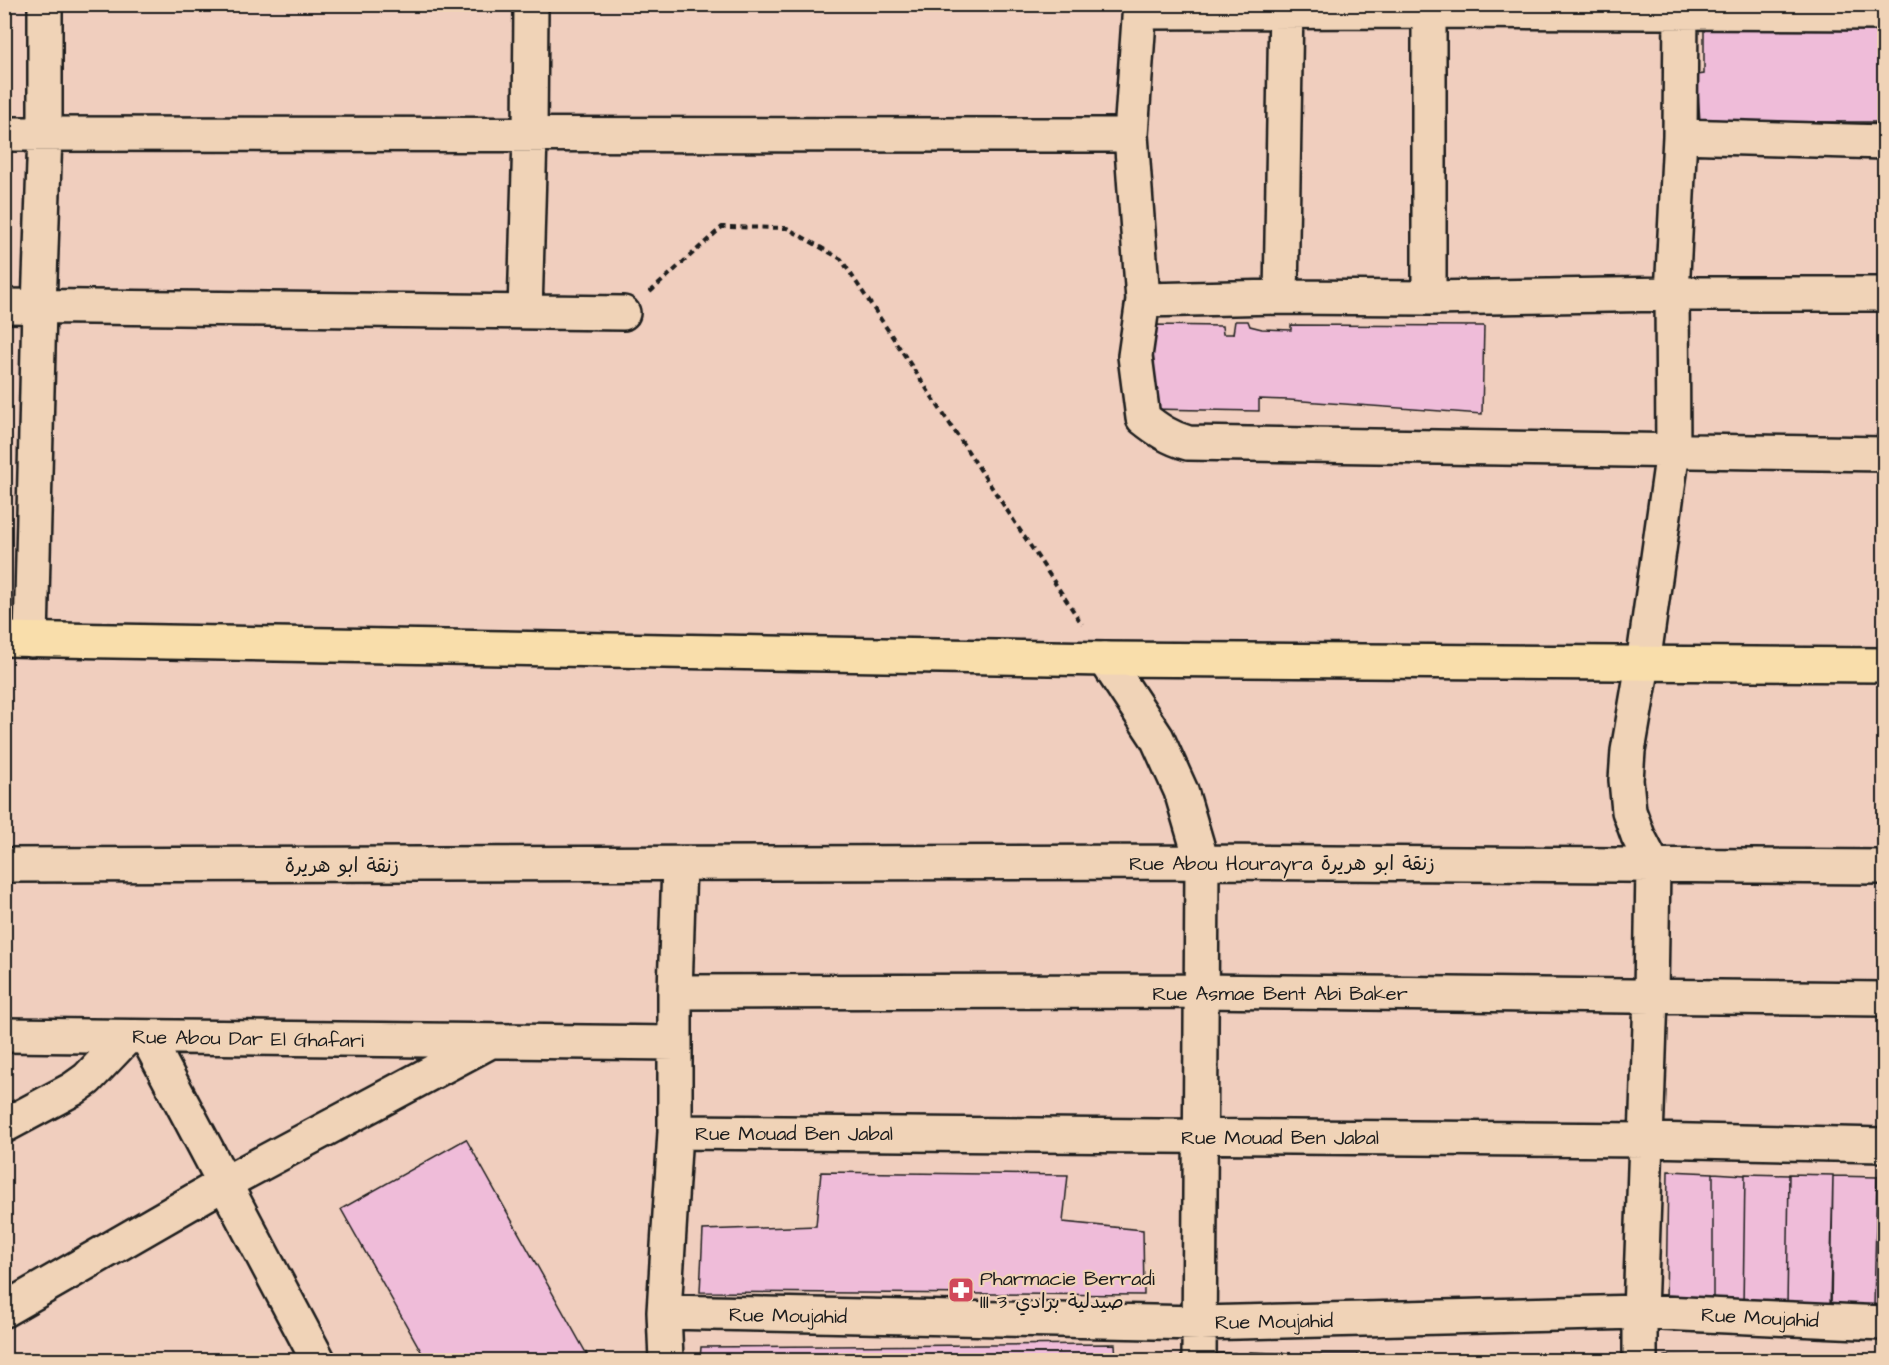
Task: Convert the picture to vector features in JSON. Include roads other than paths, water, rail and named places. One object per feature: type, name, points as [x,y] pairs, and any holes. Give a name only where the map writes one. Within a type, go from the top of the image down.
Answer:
[{"type":"main road","points":[[18,640],[1105,659],[1884,665]]},
{"type":"street","points":[[18,640],[39,307],[45,134],[45,4]]},
{"type":"street","points":[[525,312],[531,4]]},
{"type":"street","points":[[1884,13],[1804,8],[1141,8],[1131,135],[1143,300],[1135,356],[1143,418],[1159,432],[1173,439],[1188,443],[1884,454]]},
{"type":"street","points":[[1281,297],[1286,8]]},
{"type":"street","points":[[1429,8],[1429,298]]},
{"type":"street","points":[[1640,1360],[1653,865],[1638,836],[1629,811],[1626,780],[1628,751],[1643,664],[1673,451],[1672,294],[1680,136],[1681,9]]},
{"type":"street","points":[[4,134],[1131,135]]},
{"type":"street","points":[[1680,136],[1884,142]]},
{"type":"street","points":[[1143,300],[1281,297],[1884,294]]},
{"type":"street","points":[[4,306],[623,313]]},
{"type":"street","points":[[1105,659],[1157,738],[1181,791],[1202,862],[1199,1360]]},
{"type":"street","name":"Rue Abou Hourayra زنقة ابو هريرة","points":[[679,864],[1202,862],[1884,867]]},
{"type":"street","points":[[666,1360],[664,1312],[675,1132],[675,992],[679,864]]},
{"type":"street","name":"زنقة ابو هريرة","points":[[4,865],[679,864]]},
{"type":"street","name":"Rue Asmae Bent Abi Baker","points":[[675,992],[1201,991],[1884,999]]},
{"type":"street","name":"Rue Abou Dar El Ghafari","points":[[4,1035],[675,1043]]},
{"type":"street","points":[[4,1126],[73,1089],[137,1037],[223,1184],[318,1360]]},
{"type":"street","points":[[4,1310],[223,1184],[491,1041]]},
{"type":"street","name":"Rue Mouad Ben Jabal","points":[[675,1132],[1646,1140],[1884,1145]]},
{"type":"street","name":"Rue Moujahid","points":[[664,1312],[1200,1323],[1640,1312],[1884,1323]]},
{"type":"place","name":"Pharmacie Berradi III صيدلية برادي 3","points":[[961,1290]]}]
